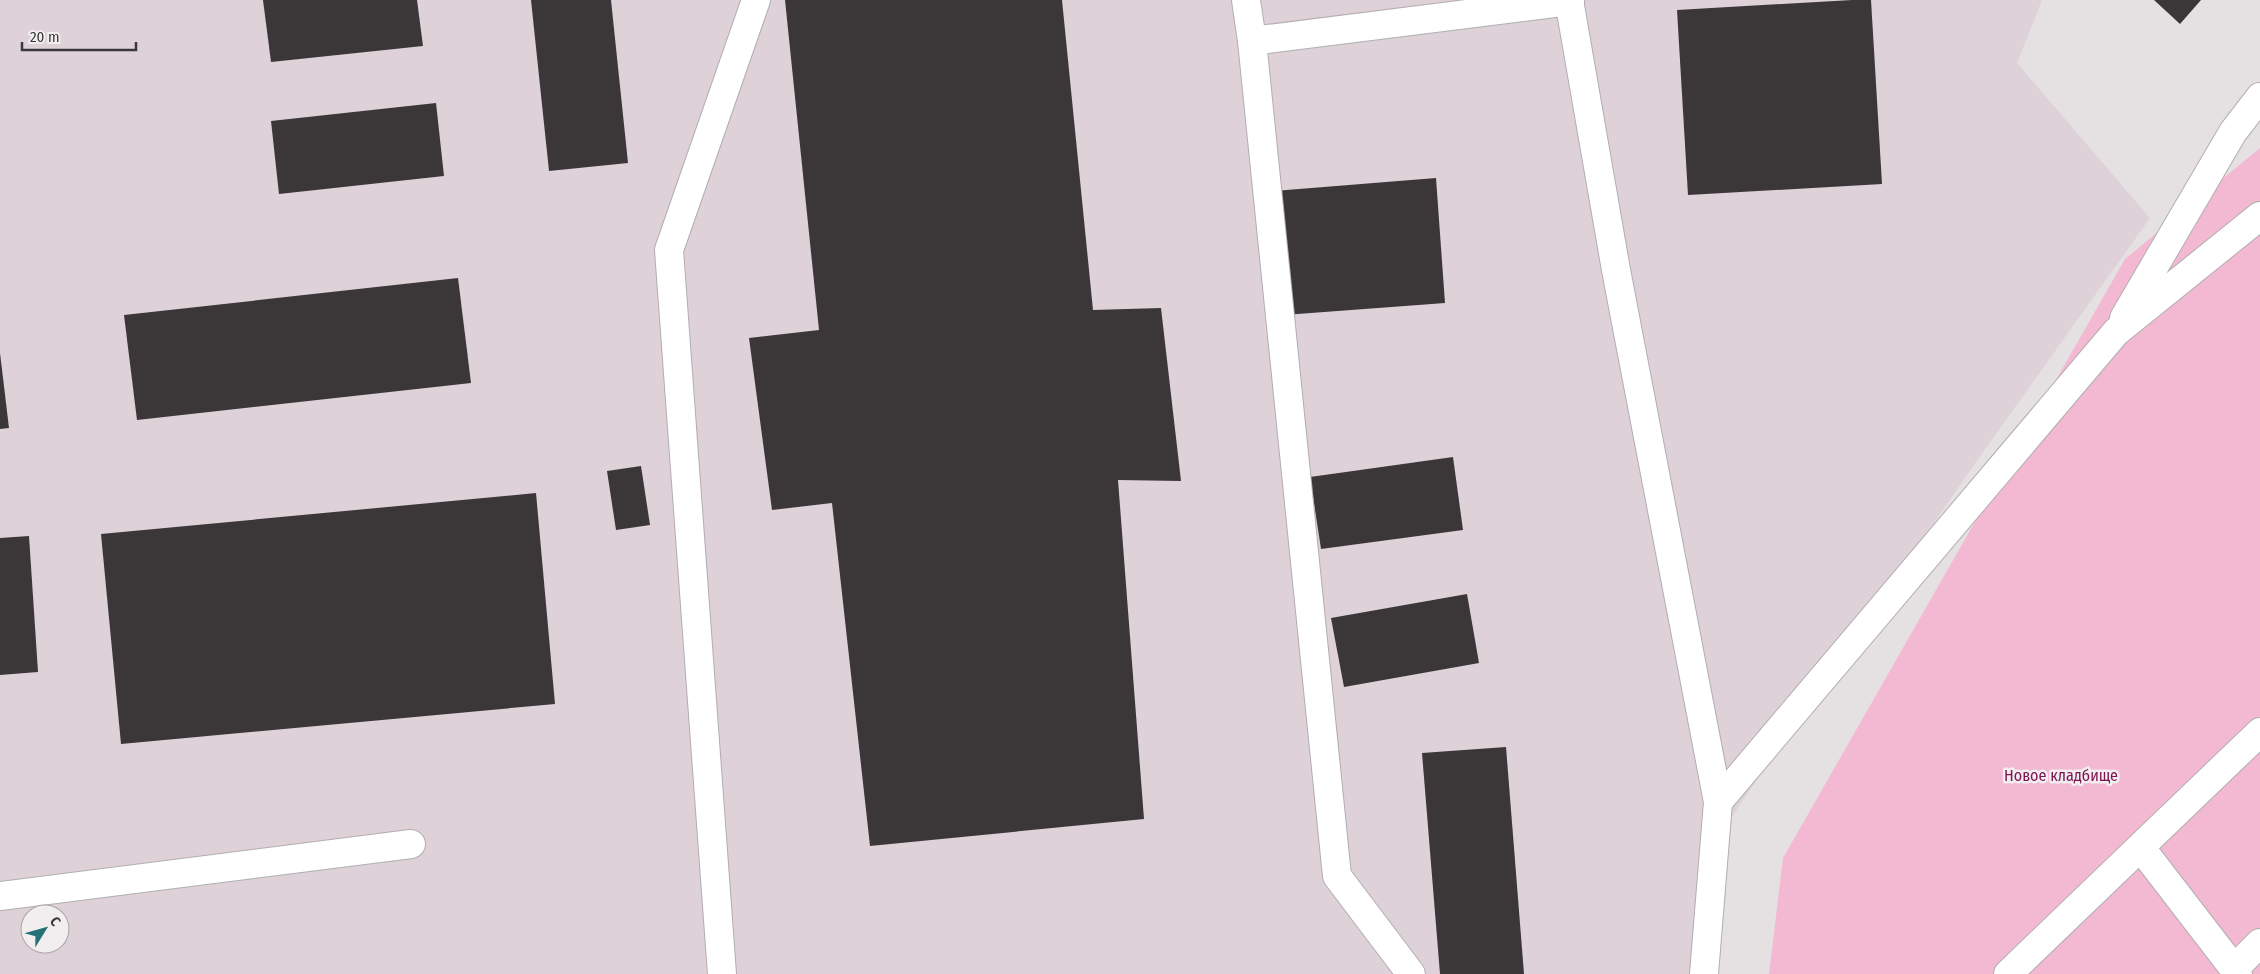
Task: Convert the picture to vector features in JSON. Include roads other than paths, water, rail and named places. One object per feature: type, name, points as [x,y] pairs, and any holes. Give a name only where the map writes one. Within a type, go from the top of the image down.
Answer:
[{"type":"street","points":[[722,974],[669,250],[756,0]]},
{"type":"street","points":[[1246,0],[1252,41],[1337,876],[1411,974]]},
{"type":"street","points":[[1252,41],[1570,0],[1616,270],[1718,802],[1704,974]]},
{"type":"street","points":[[1718,802],[2116,332],[2233,132],[2260,97]]},
{"type":"street","points":[[2116,332],[2260,216]]},
{"type":"street","points":[[2008,974],[2260,732]]},
{"type":"street","points":[[0,896],[411,844]]},
{"type":"street","points":[[2141,848],[2236,972],[2260,943]]},
{"type":"park label","name":"Новое кладбище","points":[[2061,775]]}]
